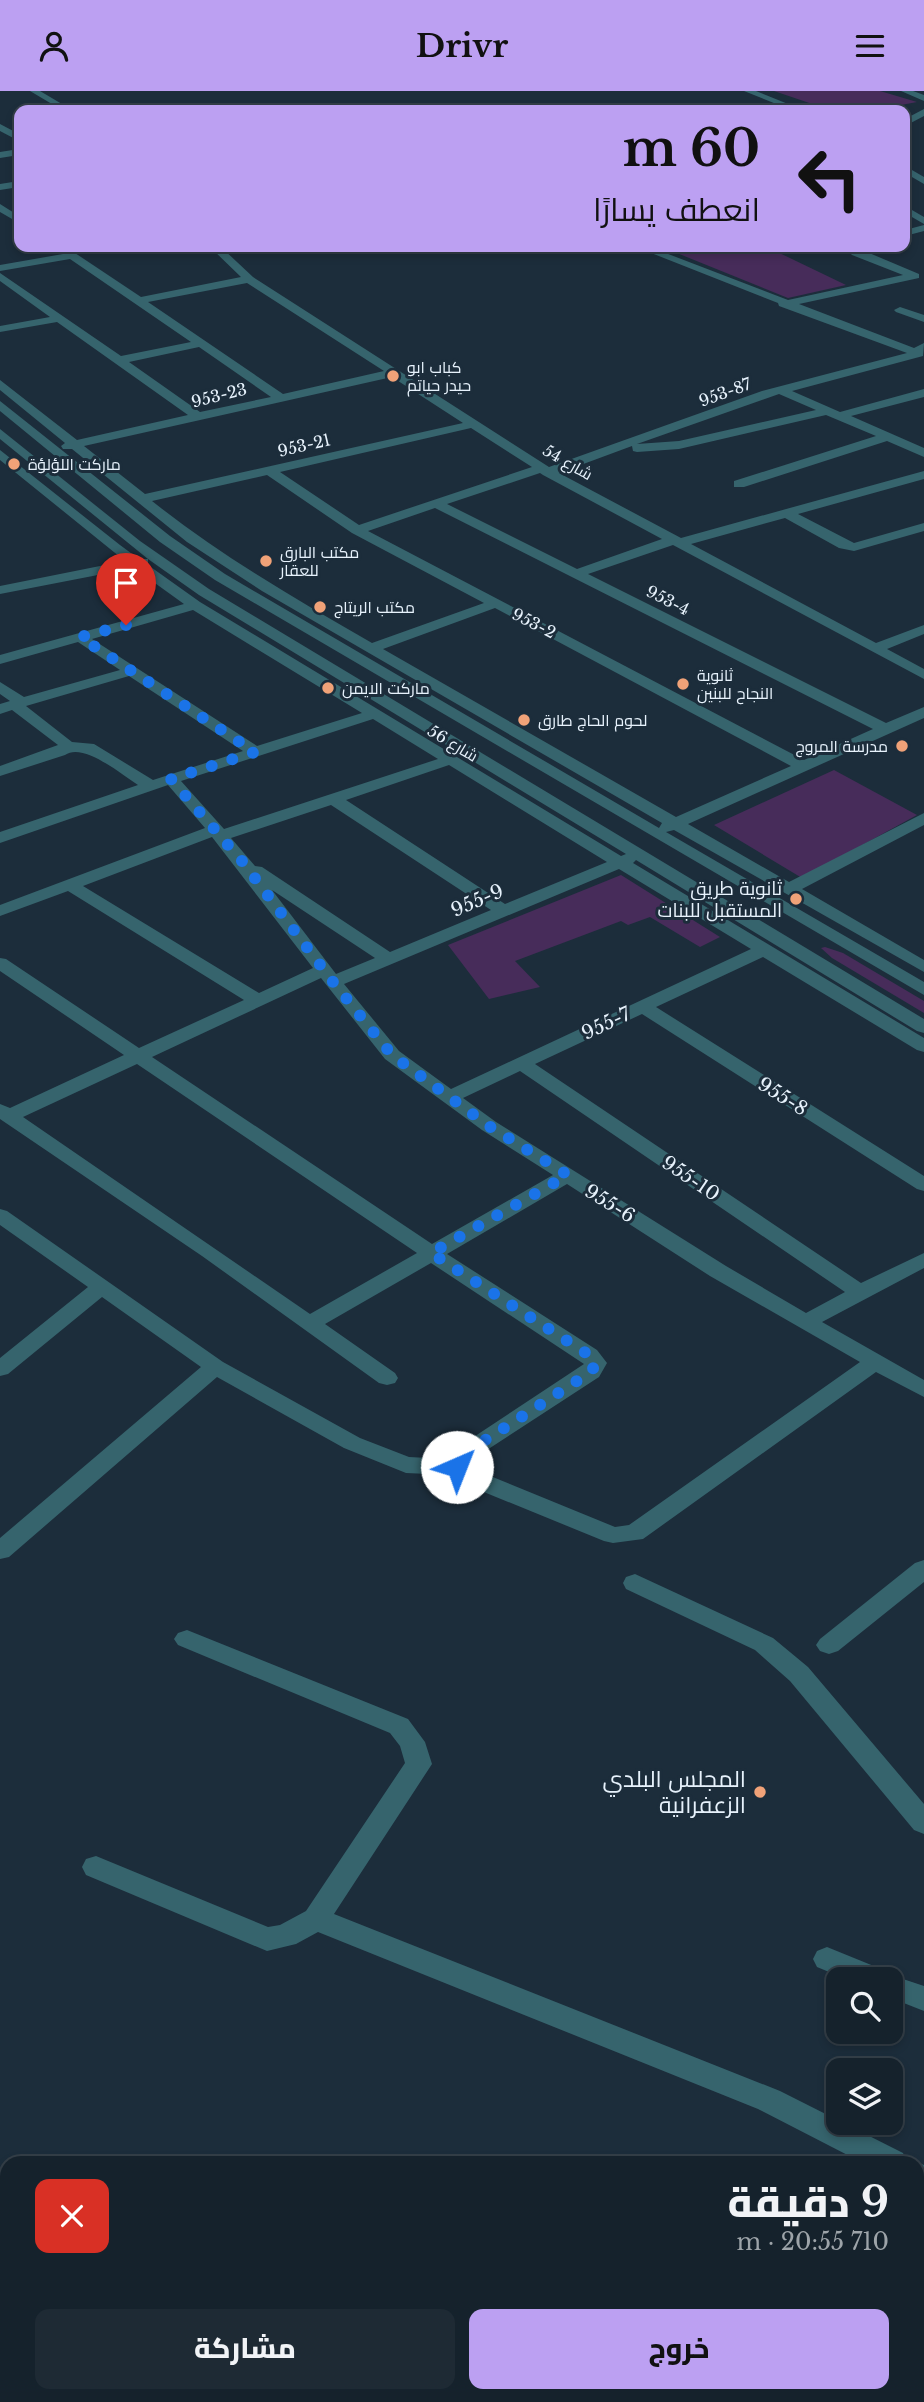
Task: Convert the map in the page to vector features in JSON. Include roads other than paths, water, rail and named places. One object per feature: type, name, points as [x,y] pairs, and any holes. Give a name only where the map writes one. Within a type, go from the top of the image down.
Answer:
[{"type":"street","points":[[34,91],[59,105]]},
{"type":"street","points":[[748,91],[786,105]]},
{"type":"street","points":[[905,91],[924,98]]},
{"type":"street","points":[[910,123],[924,112]]},
{"type":"street","points":[[66,252],[280,397]]},
{"type":"street","name":"شارع 54","points":[[220,252],[249,279],[545,470],[924,675]]},
{"type":"street","points":[[653,252],[783,304],[921,352]]},
{"type":"street","points":[[855,252],[919,277]]},
{"type":"street","points":[[0,268],[72,256]]},
{"type":"street","points":[[0,275],[199,417]]},
{"type":"street","points":[[783,304],[919,277]]},
{"type":"street","points":[[139,301],[249,279]]},
{"type":"street","points":[[900,310],[924,319]]},
{"type":"street","points":[[0,329],[60,318]]},
{"type":"street","points":[[120,360],[201,343]]},
{"type":"street","name":"953-87","points":[[358,530],[435,503],[621,447],[780,390],[921,352]]},
{"type":"street","name":"953-23","points":[[54,449],[393,373]]},
{"type":"street","points":[[0,384],[208,551],[924,967]]},
{"type":"street","points":[[780,390],[924,453]]},
{"type":"street","points":[[621,447],[648,449],[679,445],[924,393]]},
{"type":"street","name":"شارع 56","points":[[0,405],[174,545],[240,590],[924,990]]},
{"type":"street","name":"953-21","points":[[137,494],[270,471],[467,420]]},
{"type":"street","name":"953-21","points":[[137,494],[467,420]]},
{"type":"street","name":"شارع 56","points":[[0,433],[155,559],[231,609],[924,1027]]},
{"type":"street","points":[[739,484],[887,437]]},
{"type":"street","points":[[903,444],[924,438]]},
{"type":"street","points":[[1,455],[135,563],[195,605],[924,1046]]},
{"type":"street","name":"953-2","points":[[270,471],[358,530],[804,766]]},
{"type":"street","points":[[576,573],[676,541],[788,514],[924,475]]},
{"type":"street","points":[[84,502],[112,496]]},
{"type":"street","name":"953-4","points":[[435,503],[886,729]]},
{"type":"street","points":[[788,514],[844,545],[854,547],[924,527]]},
{"type":"street","points":[[0,575],[6,588],[155,559]]},
{"type":"street","points":[[371,647],[496,603]]},
{"type":"street","points":[[0,660],[195,605]]},
{"type":"street","points":[[875,649],[924,629]]},
{"type":"street","points":[[80,637],[255,752]]},
{"type":"street","points":[[12,705],[131,671]]},
{"type":"street","points":[[0,687],[12,705],[62,739],[67,746]]},
{"type":"street","points":[[655,833],[924,712]]},
{"type":"street","points":[[0,838],[171,779],[373,715]]},
{"type":"street","points":[[0,771],[59,752],[67,746],[88,747],[151,786]]},
{"type":"street","points":[[0,911],[218,833],[334,799],[450,760]]},
{"type":"street","name":"955-6","points":[[171,779],[242,861],[328,976],[392,1055],[489,1126],[718,1271],[924,1390]]},
{"type":"street","points":[[334,799],[503,911]]},
{"type":"street","points":[[574,817],[596,815],[607,805]]},
{"type":"street","points":[[598,831],[599,825],[606,821],[629,818]]},
{"type":"street","points":[[789,889],[920,825]]},
{"type":"street","name":"955-9","points":[[4,1113],[140,1055],[257,1000],[388,959],[637,856]]},
{"type":"street","points":[[242,861],[388,959]]},
{"type":"street","points":[[69,885],[257,1000]]},
{"type":"street","points":[[796,951],[831,936]]},
{"type":"street","name":"955-7","points":[[449,1097],[764,950]]},
{"type":"street","points":[[0,963],[431,1253],[589,1355],[596,1363],[591,1372],[459,1457],[457,1467]]},
{"type":"street","name":"955-8","points":[[642,1006],[924,1185]]},
{"type":"street","name":"955-10","points":[[521,1063],[861,1293]]},
{"type":"street","points":[[4,1113],[387,1378]]},
{"type":"street","points":[[310,1323],[568,1175]]},
{"type":"street","points":[[1,1217],[215,1367],[352,1443],[406,1465],[457,1467],[465,1475],[613,1535],[635,1533],[875,1362]]},
{"type":"street","points":[[804,1322],[924,1259]]},
{"type":"street","points":[[0,1369],[103,1286]]},
{"type":"street","points":[[0,1551],[215,1367]]},
{"type":"street","points":[[829,1645],[924,1569]]},
{"type":"street","points":[[635,1583],[764,1644],[799,1674],[924,1823]]},
{"type":"street","points":[[96,1867],[267,1939],[286,1936],[316,1919],[419,1764],[412,1742],[399,1726],[187,1639]]},
{"type":"street","points":[[316,1919],[769,2100],[878,2156]]},
{"type":"street","points":[[827,1959],[847,1967]]},
{"type":"street","points":[[903,1990],[924,1999]]},
{"type":"place","name":"كباب ابو حيدر حياتم","points":[[393,376]]},
{"type":"place","name":"ماركت اللؤلؤة","points":[[14,464]]},
{"type":"place","name":"مكتب البارق للعقار","points":[[266,561]]},
{"type":"place","name":"مكتب الريتاج","points":[[320,607]]},
{"type":"place","name":"ثانوية النجاح للبنين","points":[[683,684]]},
{"type":"place","name":"ماركت الايمن","points":[[328,688]]},
{"type":"place","name":"لحوم الحاج طارق","points":[[524,720]]},
{"type":"place","name":"مدرسة المروج","points":[[902,746]]},
{"type":"place","name":"ثانوية طريق المستقبل للبنات","points":[[796,899]]},
{"type":"place","name":"المجلس البلدي الزعفرانية","points":[[760,1792]]}]
